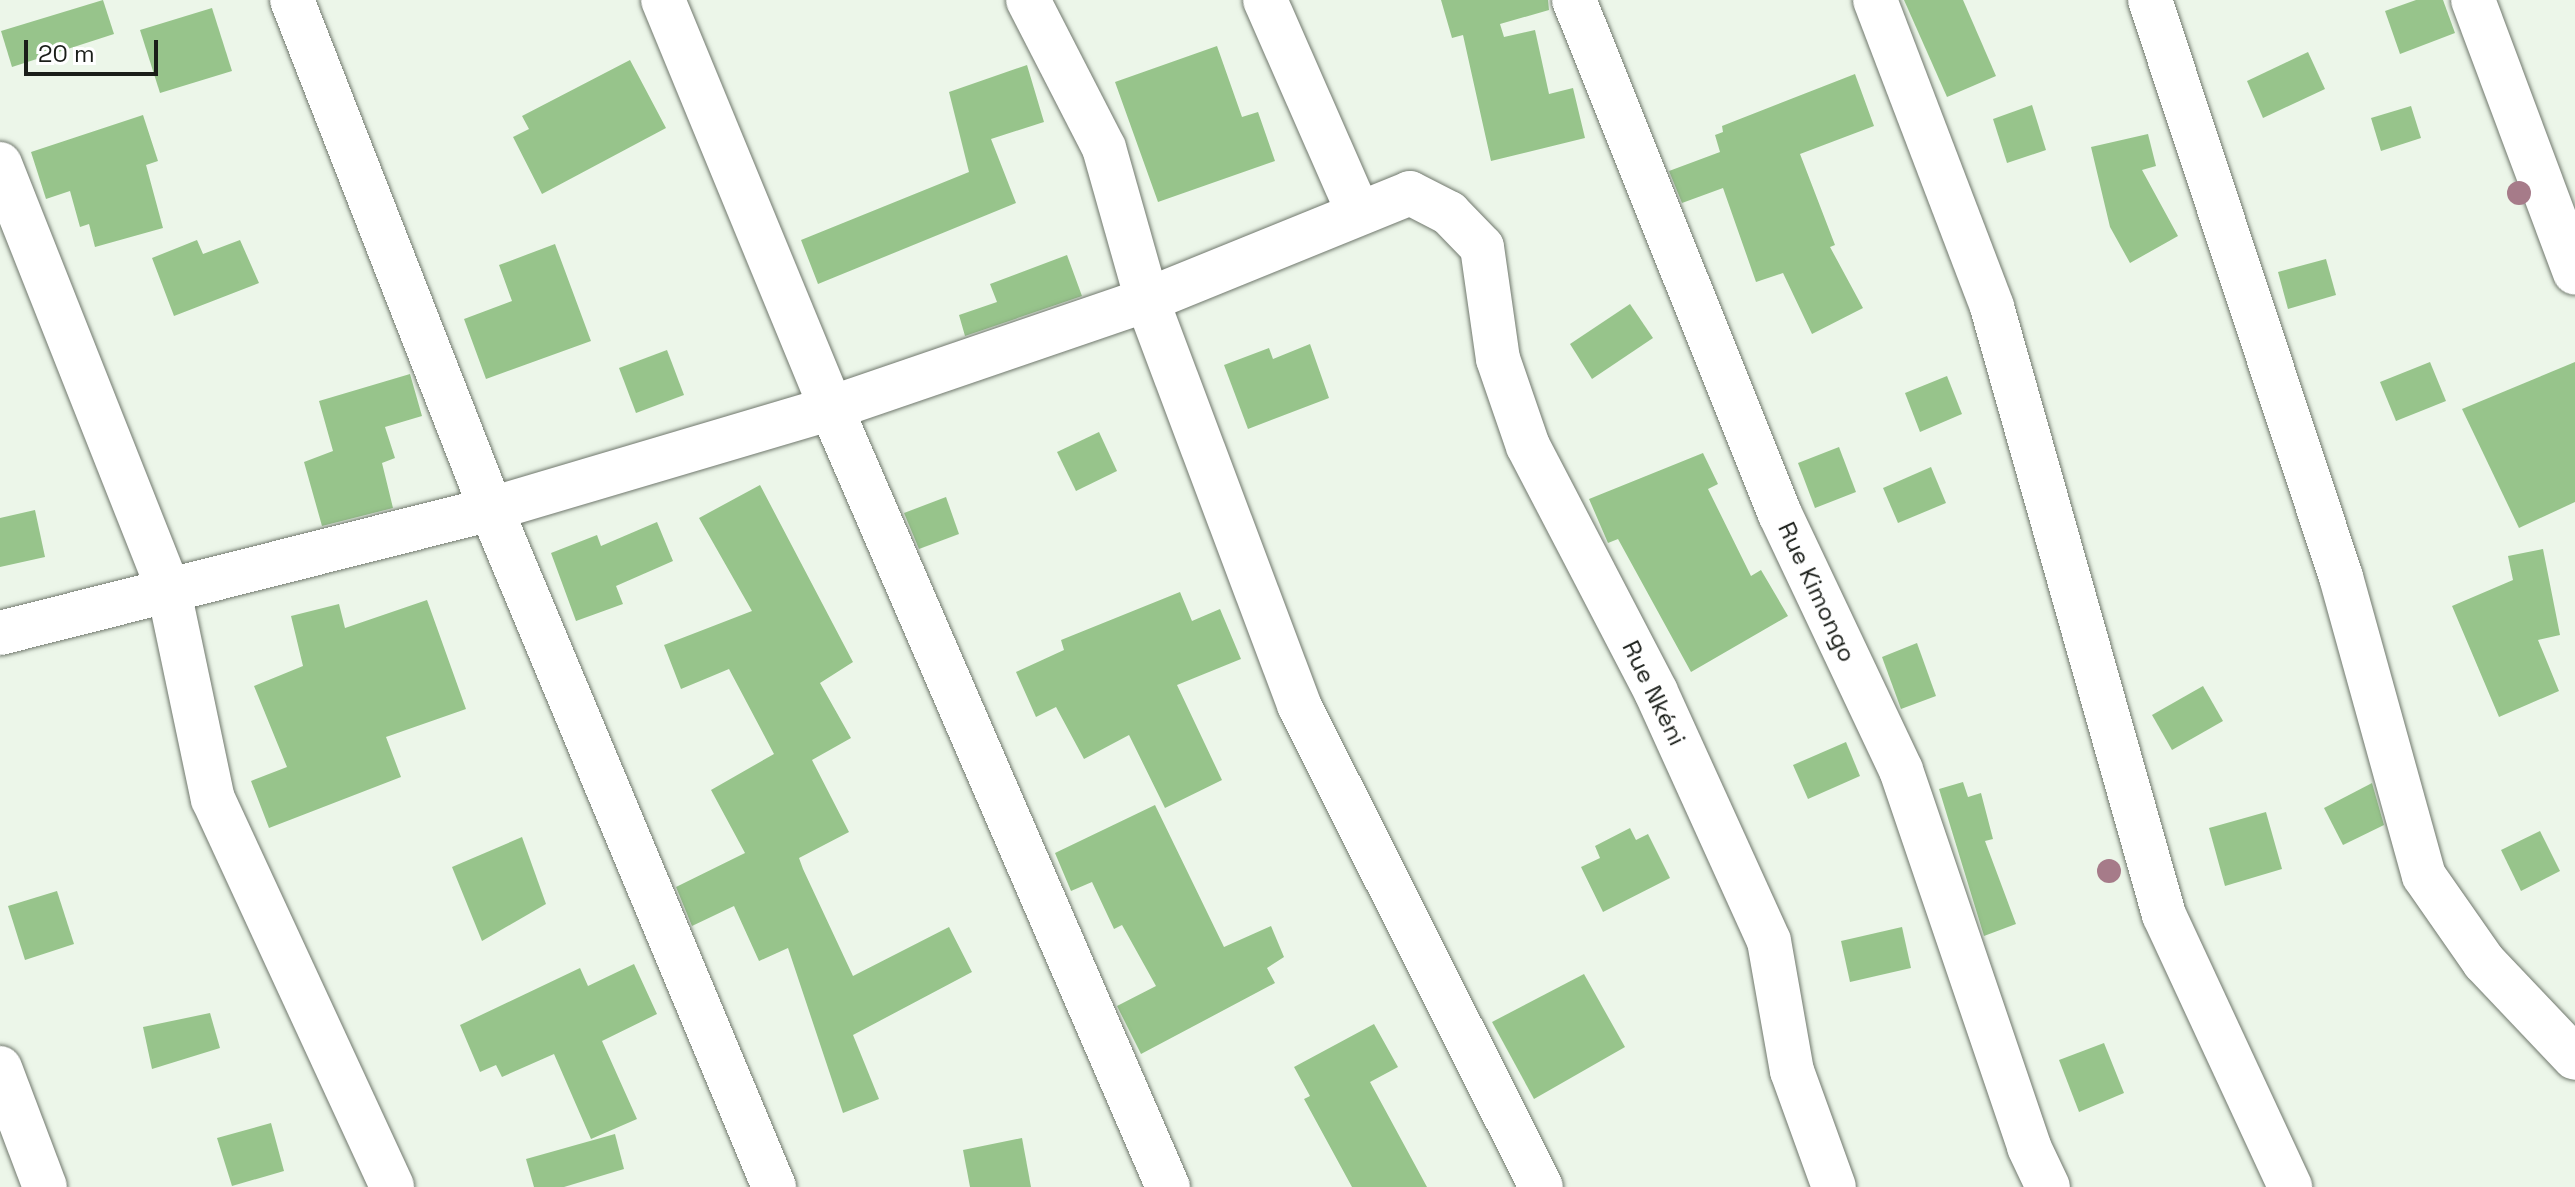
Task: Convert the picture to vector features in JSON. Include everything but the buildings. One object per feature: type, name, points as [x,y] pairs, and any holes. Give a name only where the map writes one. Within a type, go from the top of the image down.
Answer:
[{"type":"street","points":[[292,0],[491,509],[774,1187]]},
{"type":"street","points":[[663,0],[831,408],[1168,1187]]},
{"type":"street","points":[[1028,0],[1104,148],[1147,300],[1299,705],[1541,1187]]},
{"type":"street","points":[[1265,0],[1357,210]]},
{"type":"street","name":"Rue Kimongo","points":[[1574,0],[1780,514],[1901,770],[2029,1147],[2048,1187]]},
{"type":"street","points":[[1875,0],[1992,307],[2164,915],[2290,1187]]},
{"type":"street","points":[[2150,0],[2341,577],[2424,876],[2484,962],[2575,1058]]},
{"type":"street","points":[[2473,0],[2575,273]]},
{"type":"street","points":[[0,164],[169,591],[213,799],[392,1187]]},
{"type":"street","name":"Rue Nkéni","points":[[0,633],[491,509],[831,408],[1147,300],[1357,210],[1410,193],[1449,213],[1482,247],[1498,359],[1528,446],[1656,692],[1769,941],[1792,1071],[1834,1187]]},
{"type":"street","points":[[0,1068],[45,1187]]}]
